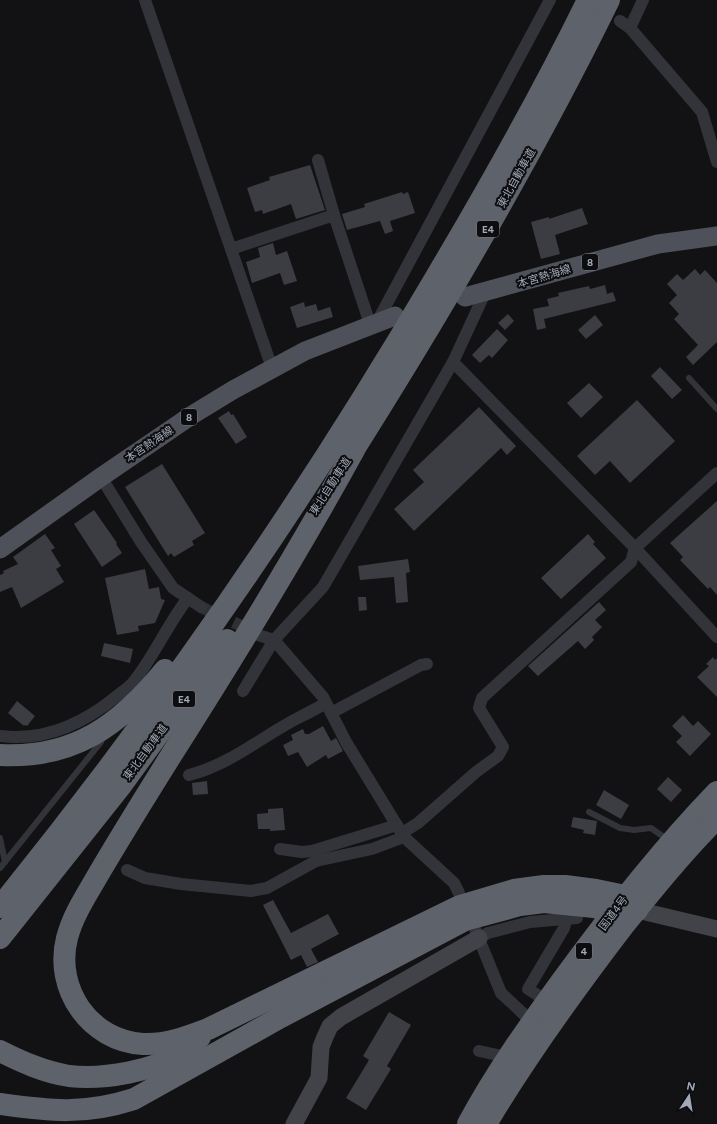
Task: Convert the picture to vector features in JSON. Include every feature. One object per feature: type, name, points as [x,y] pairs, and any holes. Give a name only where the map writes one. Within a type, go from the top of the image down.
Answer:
[{"type":"highway","name":"東北自動車道","points":[[0,938],[120,787],[271,576],[345,445],[392,352],[469,221],[588,0]]},
{"type":"highway","name":"東北自動車道","points":[[0,907],[104,775],[254,566],[410,361],[488,229],[532,149],[609,0]]},
{"type":"highway","points":[[0,755],[32,756],[47,753],[82,741],[107,727],[124,714],[141,697],[171,662],[272,523],[345,445]]},
{"type":"highway","points":[[345,445],[303,542],[116,843],[84,899],[67,937],[64,952],[64,968],[68,986],[74,1002],[85,1017],[98,1028],[113,1037],[144,1044],[181,1039],[208,1029],[460,906],[514,890],[544,886],[565,886],[596,890],[625,906]]},
{"type":"highway","name":"国道4号","points":[[468,1124],[507,1057],[531,1022],[625,906],[670,843],[717,792]]},
{"type":"highway","name":"国道4号","points":[[486,1124],[551,1024],[601,955],[625,906],[657,884],[716,820]]},
{"type":"highway","points":[[0,1104],[49,1111],[74,1111],[116,1105],[134,1099],[281,1017],[464,920],[513,906],[544,902],[594,907],[625,906]]},
{"type":"highway","points":[[0,1051],[49,1072],[89,1077],[110,1076],[152,1066],[185,1052],[208,1029]]},
{"type":"highway","points":[[0,1065],[26,1077],[69,1088],[110,1089],[163,1083]]},
{"type":"main road","name":"本宮熱海線","points":[[464,297],[485,293],[658,244],[717,236]]},
{"type":"main road","name":"本宮熱海線","points":[[0,549],[101,477],[192,415],[272,368],[305,351],[381,321]]},
{"type":"street","points":[[145,0],[272,368]]},
{"type":"street","points":[[381,321],[550,0]]},
{"type":"street","points":[[630,28],[643,0]]},
{"type":"street","points":[[620,21],[630,28],[702,112],[717,162]]},
{"type":"street","points":[[318,160],[334,215],[381,321]]},
{"type":"street","points":[[231,249],[334,215]]},
{"type":"street","points":[[243,691],[274,640],[323,587],[453,362],[485,293]]},
{"type":"street","points":[[453,362],[636,548],[717,637]]},
{"type":"street","points":[[127,870],[145,878],[181,884],[251,891],[267,888],[316,861],[372,849],[418,823],[471,776],[498,756],[502,747],[479,708],[482,698],[631,562],[636,548],[717,473]]},
{"type":"street","points":[[101,477],[141,542],[173,588],[201,607]]},
{"type":"street","points":[[0,736],[24,738],[50,734],[82,721],[101,709],[135,681],[173,617],[188,598]]},
{"type":"street","points":[[258,635],[274,640],[323,697],[346,742],[401,832],[454,882],[459,893]]},
{"type":"street","points":[[188,775],[205,771],[228,760],[296,719],[328,708],[421,664],[427,664]]},
{"type":"street","points":[[280,849],[302,852],[312,851],[401,832]]},
{"type":"street","points":[[625,906],[717,928]]},
{"type":"street","points":[[294,1124],[319,1078],[321,1048],[330,1026],[341,1017],[477,933],[488,933],[530,922],[571,919],[564,928],[528,989],[547,1001]]},
{"type":"street","points":[[477,933],[501,993],[531,1022]]},
{"type":"street","points":[[479,1051],[507,1057]]},
{"type":"lane","points":[[688,378],[717,409]]},
{"type":"lane","points":[[0,868],[101,742],[107,727]]},
{"type":"lane","points":[[589,812],[620,828],[634,830],[651,828],[670,843]]},
{"type":"lane","points":[[0,838],[5,862]]},
{"type":"building","points":[[310,165],[325,210],[296,219],[291,204],[263,214],[262,210],[255,212],[247,188],[270,180],[269,177]]},
{"type":"building","points":[[402,192],[403,194],[408,192],[415,213],[390,221],[393,231],[385,234],[380,221],[347,230],[342,214],[365,207],[364,204]]},
{"type":"building","points":[[582,208],[588,224],[555,235],[560,254],[541,259],[531,222],[549,217],[549,219]]},
{"type":"building","points":[[273,243],[276,255],[287,251],[297,281],[284,285],[280,273],[252,283],[246,262],[260,257],[258,248]]},
{"type":"building","points":[[695,269],[700,275],[705,270],[717,283],[717,342],[693,365],[686,357],[698,345],[674,319],[679,314],[669,303],[677,295],[667,284],[677,274],[683,280]]},
{"type":"building","points":[[605,285],[607,294],[613,292],[616,301],[544,319],[546,328],[537,330],[533,309],[549,306],[547,299],[559,296],[558,293],[589,286],[590,289]]},
{"type":"building","points":[[304,302],[305,307],[316,304],[318,311],[330,307],[333,317],[297,328],[290,307]]},
{"type":"building","points":[[508,314],[514,321],[505,330],[498,323]]},
{"type":"building","points":[[595,315],[603,325],[586,339],[578,330]]},
{"type":"building","points":[[497,329],[508,340],[492,358],[489,355],[480,363],[472,355]]},
{"type":"building","points":[[660,367],[682,390],[672,399],[651,376]]},
{"type":"building","points":[[589,383],[603,397],[581,418],[567,403]]},
{"type":"building","points":[[637,400],[675,441],[630,483],[610,461],[595,475],[577,456]]},
{"type":"building","points":[[479,407],[516,446],[507,455],[501,448],[414,531],[394,509],[424,482],[413,470]]},
{"type":"building","points":[[229,411],[231,415],[233,414],[247,437],[236,444],[218,418]]},
{"type":"building","points":[[162,464],[205,533],[192,541],[194,545],[174,557],[171,553],[168,556],[125,487]]},
{"type":"building","points":[[717,501],[717,595],[710,587],[708,589],[680,560],[683,557],[670,543]]},
{"type":"building","points":[[94,510],[117,543],[116,544],[122,553],[102,567],[74,524]]},
{"type":"building","points":[[45,534],[55,548],[51,550],[61,566],[56,569],[64,582],[21,608],[12,587],[0,592],[0,575],[4,573],[3,571],[18,564],[13,557]]},
{"type":"building","points":[[588,534],[595,542],[593,544],[606,558],[561,599],[541,578]]},
{"type":"building","points":[[408,559],[410,572],[406,573],[408,602],[396,603],[394,577],[360,580],[358,566]]},
{"type":"building","points":[[145,569],[149,589],[159,587],[161,599],[165,600],[155,623],[138,626],[139,631],[117,635],[105,578]]},
{"type":"building","points":[[358,597],[366,597],[367,610],[359,611]]},
{"type":"building","points":[[599,602],[606,610],[595,620],[602,627],[592,637],[594,640],[585,649],[578,641],[538,676],[528,666]]},
{"type":"building","points":[[104,643],[133,649],[130,663],[101,656]]},
{"type":"building","points":[[713,657],[715,660],[717,658],[717,697],[697,677],[709,666],[706,664]]},
{"type":"building","points":[[17,701],[35,716],[27,726],[24,726],[8,713]]},
{"type":"building","points":[[683,715],[693,726],[698,721],[711,734],[690,756],[676,742],[682,736],[672,726]]},
{"type":"building","points":[[323,726],[331,741],[336,738],[343,751],[328,759],[326,755],[307,767],[298,752],[288,756],[283,745],[293,740],[291,735],[303,729],[305,734],[309,734]]},
{"type":"building","points":[[668,777],[682,790],[671,802],[657,789]]},
{"type":"building","points":[[207,781],[208,794],[193,795],[192,783]]},
{"type":"building","points":[[604,790],[629,805],[621,819],[596,805]]},
{"type":"building","points":[[283,808],[285,830],[270,831],[270,829],[258,829],[257,814],[268,813],[268,809]]},
{"type":"building","points":[[573,817],[597,821],[595,835],[583,833],[584,830],[571,827]]},
{"type":"building","points":[[273,900],[291,933],[328,914],[339,934],[311,949],[318,962],[307,967],[301,955],[291,960],[263,905]]},
{"type":"building","points":[[389,1012],[411,1025],[387,1066],[391,1069],[366,1110],[346,1098],[369,1060],[363,1056]]},
{"type":"tunnel","points":[[201,607],[254,632]]}]
